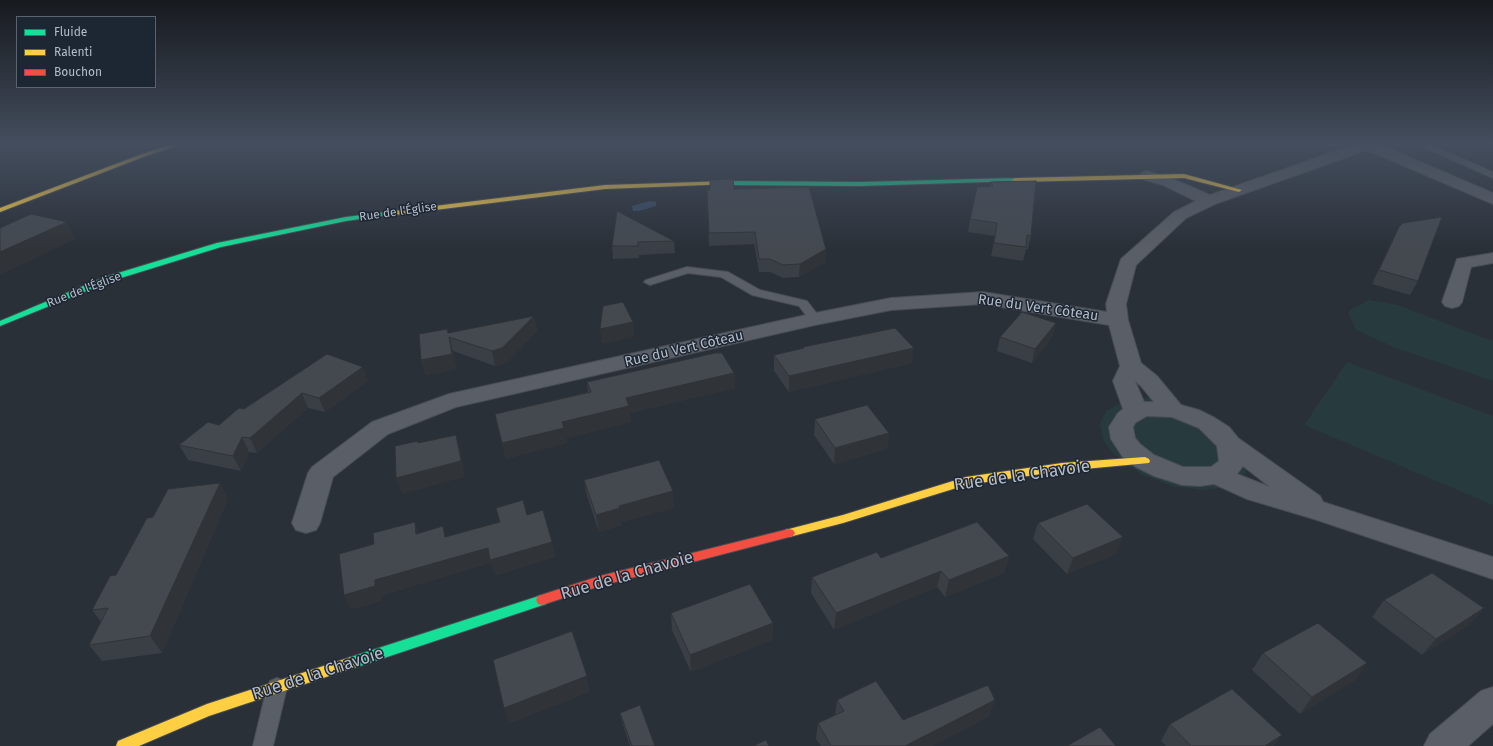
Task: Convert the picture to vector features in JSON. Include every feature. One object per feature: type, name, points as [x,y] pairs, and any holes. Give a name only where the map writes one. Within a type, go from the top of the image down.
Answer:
[{"type":"street","points":[[0,210],[79,180]]},
{"type":"street","name":"Rue de l'Église","points":[[0,324],[108,279],[220,245],[346,219],[605,187],[732,183],[860,184],[1010,180]]},
{"type":"street","name":"Rue de l'Église","points":[[1160,180],[1209,201]]},
{"type":"street","name":"Rue de l'Église","points":[[1199,180],[1239,190]]},
{"type":"street","points":[[1173,410],[1149,381],[1131,366],[1118,320],[1116,304],[1127,263],[1180,215],[1209,201],[1269,180]]},
{"type":"street","points":[[1448,180],[1493,199]]},
{"type":"street","points":[[1452,302],[1463,263],[1493,258]]},
{"type":"street","name":"Rue du Vert Côteau","points":[[306,523],[321,473],[380,428],[448,400],[815,319],[891,304],[984,298],[1118,320]]},
{"type":"street","points":[[1131,366],[1124,381],[1136,412]]},
{"type":"street","points":[[1229,444],[1232,454],[1232,463],[1226,470],[1216,475],[1200,477],[1182,476],[1145,462],[1131,450],[1123,438],[1121,427],[1126,418],[1136,412],[1147,409],[1173,410],[1191,415],[1207,423],[1220,433],[1229,444],[1322,511]]},
{"type":"street","name":"Rue de la Chavoie","points":[[122,746],[207,710],[600,582],[843,519],[966,481],[1062,468],[1145,462]]},
{"type":"street","points":[[1216,475],[1256,492],[1322,511],[1493,568]]},
{"type":"street","points":[[1442,746],[1493,702]]},
{"type":"lane","points":[[650,282],[687,270],[724,274],[756,294],[803,303],[815,319]]},
{"type":"lane","points":[[263,746],[277,687]]},
{"type":"green space","points":[[1368,300],[1398,305],[1484,338],[1493,340],[1493,381],[1396,348],[1356,330],[1348,312]]},
{"type":"green space","points":[[1347,362],[1493,416],[1493,505],[1304,425]]},
{"type":"green space","points":[[1148,398],[1177,402],[1205,412],[1226,425],[1241,440],[1248,455],[1246,473],[1227,487],[1203,490],[1173,486],[1143,475],[1122,461],[1111,451],[1103,439],[1100,424],[1106,411],[1125,401]]},
{"type":"water","points":[[649,201],[656,202],[656,206],[639,211],[633,211],[632,206]]},
{"type":"building","points":[[710,180],[733,180],[734,189],[809,187],[826,249],[800,264],[783,265],[770,259],[759,259],[755,232],[709,233],[707,190],[710,190]]},
{"type":"building","points":[[1036,181],[1031,236],[1027,235],[1026,247],[994,243],[997,223],[970,219],[977,187],[993,186],[991,182]]},
{"type":"building","points":[[617,211],[674,241],[638,242],[638,246],[612,246]]},
{"type":"building","points":[[31,214],[67,222],[0,252],[0,228]]},
{"type":"building","points":[[1442,217],[1418,281],[1379,270],[1399,227],[1403,223]]},
{"type":"building","points":[[623,302],[633,322],[600,329],[603,306]]},
{"type":"building","points":[[1022,312],[1056,323],[1035,349],[1000,337]]},
{"type":"building","points":[[534,316],[502,348],[492,351],[449,337],[452,354],[421,360],[419,334],[447,329],[448,333]]},
{"type":"building","points":[[895,328],[914,348],[789,376],[774,355],[804,348],[803,347]]},
{"type":"building","points":[[715,353],[722,353],[734,373],[626,398],[629,406],[562,422],[564,428],[502,443],[495,414],[591,392],[587,382]]},
{"type":"building","points":[[327,354],[363,367],[319,398],[302,393],[250,438],[242,437],[233,456],[179,445],[208,422],[219,425],[239,408],[244,409]]},
{"type":"building","points":[[867,405],[889,433],[835,448],[815,419]]},
{"type":"building","points":[[456,435],[461,461],[396,478],[395,446]]},
{"type":"building","points":[[659,460],[673,491],[619,506],[620,508],[596,515],[584,480]]},
{"type":"building","points":[[220,483],[150,636],[89,645],[108,608],[92,610],[110,576],[116,575],[147,518],[153,517],[168,489]]},
{"type":"building","points":[[523,500],[527,515],[543,510],[552,542],[490,560],[488,548],[375,580],[375,586],[344,595],[339,554],[374,544],[373,533],[415,522],[416,534],[443,526],[445,537],[500,522],[496,508]]},
{"type":"building","points":[[1087,504],[1123,537],[1073,558],[1038,523]]},
{"type":"building","points":[[977,522],[1009,556],[949,580],[941,571],[836,613],[812,577],[877,552],[881,558]]},
{"type":"building","points":[[1432,573],[1484,608],[1436,639],[1384,600]]},
{"type":"building","points":[[750,584],[773,623],[690,655],[671,613]]},
{"type":"building","points":[[1318,623],[1367,663],[1312,697],[1263,653]]},
{"type":"building","points":[[572,631],[587,676],[504,708],[493,660]]},
{"type":"building","points":[[876,681],[903,720],[988,685],[995,700],[905,746],[831,746],[818,723],[844,711],[837,700]]},
{"type":"building","points":[[1232,689],[1282,735],[1265,746],[1191,746],[1170,724]]},
{"type":"building","points":[[640,705],[655,746],[632,746],[620,713]]},
{"type":"building","points":[[1100,727],[1116,746],[1067,746]]},
{"type":"building","points":[[766,740],[769,746],[753,746]]},
{"type":"traffic: fast","points":[[728,183],[860,184],[1015,180]]},
{"type":"traffic: fast","points":[[0,324],[108,279],[220,245],[346,219],[386,214]]},
{"type":"traffic: fast","points":[[351,663],[542,600]]},
{"type":"traffic: slow","points":[[0,210],[79,180]]},
{"type":"traffic: slow","points":[[1015,180],[1023,180]]},
{"type":"traffic: slow","points":[[1199,180],[1239,190]]},
{"type":"traffic: slow","points":[[386,214],[605,187],[728,183]]},
{"type":"traffic: slow","points":[[789,533],[843,519],[966,481],[1062,467],[1145,461]]},
{"type":"traffic: slow","points":[[123,746],[207,710],[351,663]]},
{"type":"traffic: jam","points":[[542,600],[600,581],[789,533]]}]
